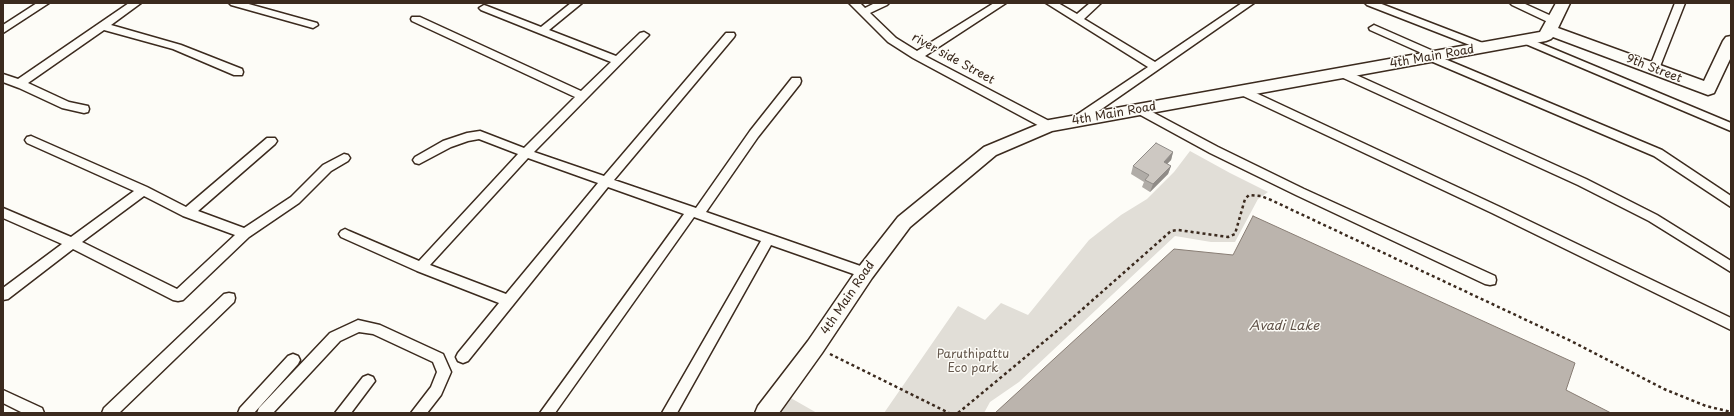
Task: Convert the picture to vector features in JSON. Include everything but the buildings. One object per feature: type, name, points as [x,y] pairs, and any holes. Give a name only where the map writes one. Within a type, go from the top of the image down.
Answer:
[{"type":"main road","points":[[1552,26],[1564,3]]},
{"type":"main road","name":"4th Main Road","points":[[766,413],[815,347],[865,272],[904,222],[990,151],[1049,126],[1546,36],[1552,26]]},
{"type":"main road","name":"9th Street","points":[[1552,26],[1708,89],[1731,41]]},
{"type":"street","points":[[3,30],[44,3]]},
{"type":"street","points":[[19,84],[136,3]]},
{"type":"street","points":[[234,3],[313,25]]},
{"type":"street","points":[[490,3],[484,8],[618,61]]},
{"type":"street","points":[[542,31],[577,3]]},
{"type":"street","name":"river side Street","points":[[854,3],[892,40],[917,56],[1049,126]]},
{"type":"street","points":[[862,12],[884,3]]},
{"type":"street","points":[[917,56],[1001,3]]},
{"type":"street","points":[[1051,3],[1154,66]]},
{"type":"street","points":[[1077,19],[1096,3]]},
{"type":"street","points":[[1076,121],[1154,66],[1249,3]]},
{"type":"street","points":[[1370,3],[1484,47]]},
{"type":"street","points":[[1515,3],[1552,26]]},
{"type":"street","points":[[1654,68],[1680,3]]},
{"type":"street","points":[[416,19],[582,96]]},
{"type":"street","points":[[103,26],[177,47],[238,72]]},
{"type":"street","points":[[1374,28],[1433,57],[1658,153],[1731,202]]},
{"type":"street","points":[[421,267],[526,153],[644,35]]},
{"type":"street","points":[[464,357],[606,181],[730,36]]},
{"type":"street","points":[[1525,40],[1731,127]]},
{"type":"street","points":[[1343,73],[1582,182],[1653,218],[1731,267]]},
{"type":"street","points":[[3,78],[66,105],[84,109]]},
{"type":"street","points":[[548,413],[694,212],[796,81]]},
{"type":"street","points":[[1243,91],[1496,210],[1731,324]]},
{"type":"street","points":[[1139,109],[1214,150],[1300,192],[1490,280]]},
{"type":"street","points":[[419,160],[447,144],[467,137],[480,135],[526,153],[865,272]]},
{"type":"street","points":[[31,140],[143,190],[187,213],[245,234]]},
{"type":"street","points":[[187,213],[271,141]]},
{"type":"street","points":[[3,213],[73,242],[178,296],[245,234],[295,200],[327,168],[344,158]]},
{"type":"street","points":[[3,295],[143,190]]},
{"type":"street","points":[[345,234],[421,267],[509,300]]},
{"type":"street","points":[[668,413],[769,238]]},
{"type":"street","points":[[109,413],[229,298]]},
{"type":"street","points":[[264,413],[335,337],[358,326],[376,329],[438,358],[444,372],[436,391],[418,413]]},
{"type":"street","points":[[245,413],[293,360]]},
{"type":"street","points":[[342,413],[368,381]]},
{"type":"street","points":[[3,396],[37,413]]},
{"type":"path","points":[[958,413],[1069,321],[1171,231],[1178,230],[1223,237],[1232,236],[1235,234],[1242,205],[1249,195],[1261,196],[1278,203],[1573,342],[1664,389],[1706,406],[1731,412]]},
{"type":"path","points":[[815,347],[949,413]]},
{"type":"green space","name":"Paruthipattu Eco park","points":[[1190,151],[1268,192],[1258,199],[1235,242],[1211,242],[1175,236],[1019,382],[990,402],[984,413],[884,413],[958,306],[985,320],[1001,303],[1028,315],[1089,240],[1121,215],[1147,199],[1174,172]]},
{"type":"green space","points":[[789,397],[817,413],[777,413]]},
{"type":"water","name":"Avadi Lake","points":[[1253,216],[1575,363],[1566,390],[1611,413],[995,413],[1174,249],[1233,255]]}]
